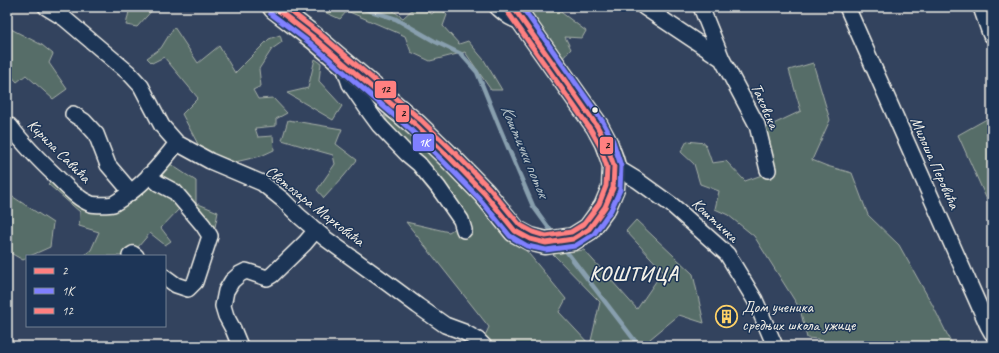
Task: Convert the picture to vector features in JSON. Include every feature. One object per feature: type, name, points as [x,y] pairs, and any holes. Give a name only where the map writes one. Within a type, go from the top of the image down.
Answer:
[{"type":"main road","points":[[274,7],[308,33],[416,126],[484,193],[515,231],[530,239],[546,243],[573,239],[589,229],[605,207],[613,188],[614,166],[606,143],[597,126],[518,14]]},
{"type":"street","name":"Светозара Марковића","points":[[46,7],[64,18],[129,73],[141,86],[162,126],[177,143],[210,161],[262,184],[283,200],[326,239],[445,325],[464,332],[478,340],[484,346]]},
{"type":"street","points":[[497,7],[520,22],[518,14]]},
{"type":"street","name":"Таковска","points":[[644,7],[722,59]]},
{"type":"street","name":"Таковска","points":[[701,7],[722,59],[757,125],[768,170]]},
{"type":"street","name":"Милоша Перовића","points":[[846,7],[992,333]]},
{"type":"street","points":[[983,7],[992,33]]},
{"type":"street","points":[[342,62],[350,84],[368,110],[379,125],[407,154],[419,164],[438,187],[461,220],[464,230]]},
{"type":"street","points":[[73,114],[84,121],[96,134],[108,165],[131,192]]},
{"type":"street","name":"Кирила Савића","points":[[10,126],[33,154],[79,198],[93,204],[113,204],[127,196],[149,175],[177,143]]},
{"type":"street","name":"Коштичка","points":[[614,166],[637,180],[673,206],[727,254],[755,300],[776,346]]},
{"type":"street","points":[[149,175],[158,183],[174,192],[203,224],[210,236],[195,282],[188,289],[176,285],[166,278]]},
{"type":"street","points":[[240,346],[222,306],[226,291],[232,281],[240,274],[246,272],[266,278],[272,275],[305,243],[316,230]]},
{"type":"green space","points":[[130,7],[155,7],[137,27],[126,25]]},
{"type":"green space","points":[[313,7],[388,7],[403,18],[415,7],[420,7],[432,14],[439,7],[447,15],[443,26],[459,44],[468,41],[484,60],[502,90],[491,90],[465,52],[430,61],[411,52],[405,36],[347,11],[340,19]]},
{"type":"green space","points":[[528,7],[554,7],[586,31],[582,38],[565,37],[571,49],[561,60]]},
{"type":"green space","points":[[7,27],[42,45],[53,54],[49,63],[67,89],[53,99],[26,75],[17,82],[7,71]]},
{"type":"green space","points":[[174,27],[198,63],[219,46],[235,73],[269,39],[280,35],[282,42],[272,49],[259,69],[261,86],[253,90],[258,99],[273,98],[287,113],[276,119],[276,126],[255,128],[258,137],[273,136],[274,150],[261,156],[231,163],[201,150],[182,114],[198,98],[164,57],[152,63],[147,58],[161,48]]},
{"type":"green space","points":[[315,59],[321,63],[319,81],[342,106],[333,120],[287,93],[308,88]]},
{"type":"green space","points":[[813,63],[830,120],[812,160],[852,173],[868,215],[899,245],[932,304],[953,346],[823,346],[818,339],[807,338],[800,309],[754,236],[728,215],[715,209],[719,191],[700,184],[694,164],[681,152],[687,141],[705,143],[712,163],[726,161],[745,181],[762,175],[773,158],[765,128],[801,111],[789,70]]},
{"type":"green space","points":[[384,115],[422,140],[487,203],[566,299],[559,312],[590,345],[600,302],[553,254],[584,250],[637,309],[663,271],[626,231],[636,220],[693,274],[704,323],[679,315],[650,339],[653,346],[491,346],[484,338],[489,327],[406,222],[449,232],[458,226],[415,173]]},
{"type":"green space","points":[[992,116],[992,211],[958,135]]},
{"type":"green space","points":[[288,120],[342,129],[336,144],[357,160],[324,198],[317,190],[335,164],[333,155],[282,140]]},
{"type":"green space","points":[[167,162],[196,181],[196,203],[218,212],[213,237],[179,209],[161,228],[171,241],[165,245],[150,233],[138,247],[146,255],[84,255],[91,250],[99,232],[79,226],[80,212],[48,184],[60,171],[91,199],[124,202]]},
{"type":"green space","points":[[7,193],[53,223],[50,247],[32,255],[26,255],[26,258],[23,260],[7,251]]},
{"type":"waterway","name":"Коштички поток","points":[[359,7],[396,19],[436,42],[461,54],[477,72],[533,206],[554,235]]},
{"type":"waterway","name":"Коштички поток","points":[[563,247],[639,346]]},
{"type":"transit line","name":"2","points":[[274,7],[314,38],[416,125],[484,193],[515,231],[530,239],[546,243],[573,239],[589,229],[605,207],[613,188],[614,166],[606,143],[597,126],[513,7]]},
{"type":"transit line","name":"12","points":[[285,7],[319,33],[421,120],[489,188],[520,225],[533,232],[546,236],[571,232],[584,224],[599,204],[606,186],[607,167],[600,146],[591,130],[507,11]]},
{"type":"transit line","name":"1K","points":[[270,13],[310,43],[411,130],[479,198],[510,236],[527,246],[546,250],[575,246],[594,234],[611,210],[620,190],[621,166],[613,141],[603,122],[522,7]]},
{"type":"place","name":"Дом ученика средњих школа ужице","points":[[726,316]]},
{"type":"district","name":"КОШТИЦА","points":[[634,273]]}]
